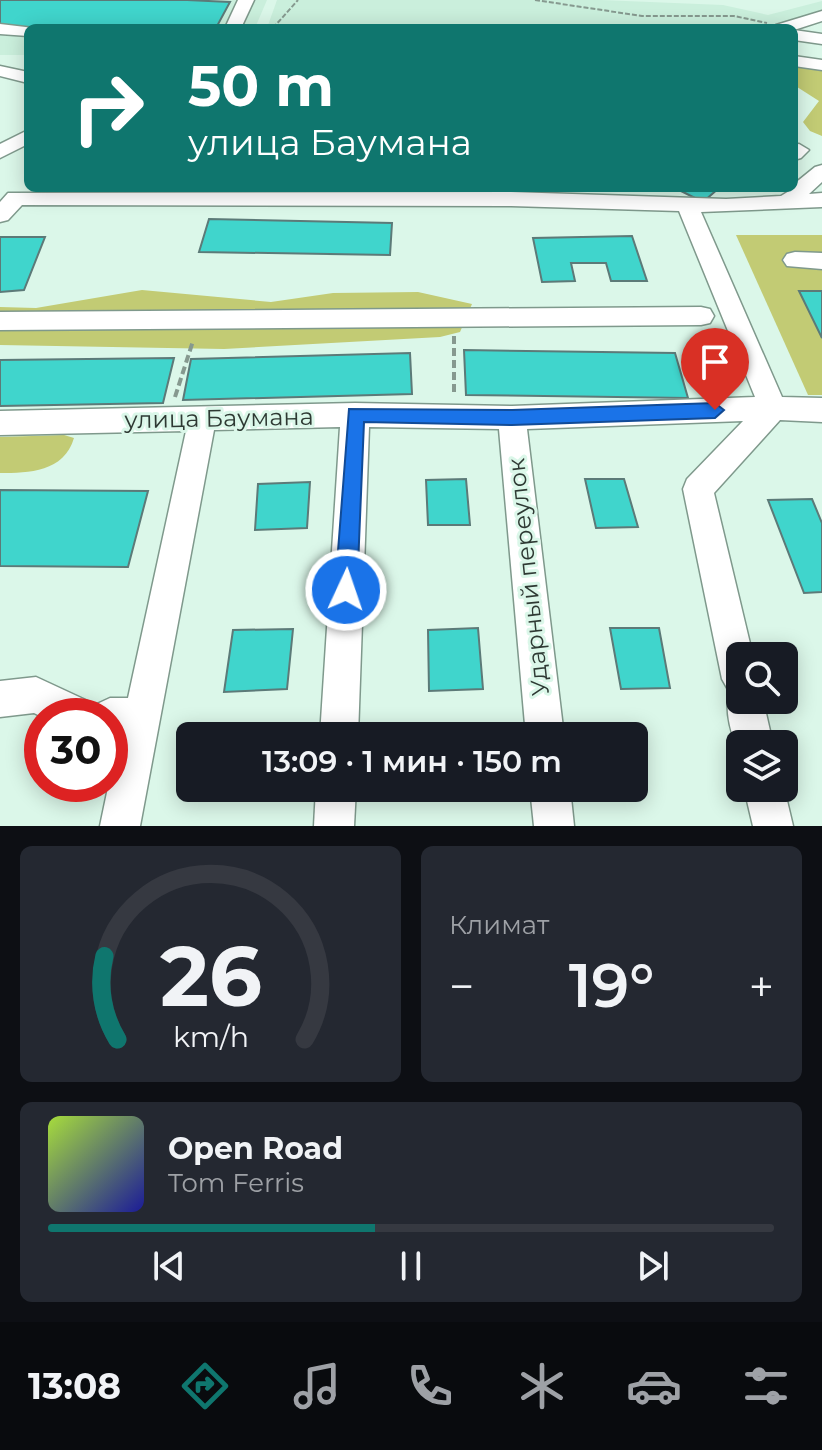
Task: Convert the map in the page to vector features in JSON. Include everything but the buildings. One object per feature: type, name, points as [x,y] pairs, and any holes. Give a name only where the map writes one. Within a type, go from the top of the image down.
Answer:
[{"type":"street","points":[[235,24],[246,0]]},
{"type":"street","points":[[795,24],[822,16]]},
{"type":"street","points":[[0,29],[24,31]]},
{"type":"street","points":[[798,36],[822,39]]},
{"type":"street","points":[[798,62],[822,65]]},
{"type":"street","points":[[0,71],[24,76]]},
{"type":"street","points":[[0,152],[24,138]]},
{"type":"street","points":[[789,200],[822,171]]},
{"type":"street","points":[[726,206],[744,192]]},
{"type":"street","points":[[12,202],[140,193],[726,206],[822,200]]},
{"type":"street","points":[[687,204],[773,408],[698,489],[732,642]]},
{"type":"street","points":[[795,260],[822,261]]},
{"type":"street","points":[[0,321],[701,316]]},
{"type":"street","name":"улица Баумана","points":[[0,423],[355,415],[512,418],[773,408],[822,410]]},
{"type":"street","points":[[340,722],[355,415]]},
{"type":"street","name":"Ударный переулок","points":[[512,418],[544,722]]},
{"type":"street","points":[[128,706],[185,420]]},
{"type":"street","points":[[0,699],[36,695],[42,698]]},
{"type":"street","points":[[120,826],[121,802]]},
{"type":"street","points":[[334,826],[335,802]]},
{"type":"street","points":[[551,802],[554,826]]},
{"type":"street","points":[[767,802],[773,826]]},
{"type":"path","points":[[277,24],[298,0]]},
{"type":"path","points":[[535,0],[642,16],[734,16],[766,24]]},
{"type":"path","points":[[453,317],[455,416]]},
{"type":"path","points":[[185,420],[199,319]]},
{"type":"shaded area","points":[[0,0],[267,0],[257,24],[24,24],[24,55],[0,55]]},
{"type":"shaded area","points":[[277,0],[601,0],[723,5],[768,15],[822,1],[822,10],[783,24],[268,24]]},
{"type":"green space","points":[[822,65],[822,136],[810,131],[803,122],[819,101],[798,88],[798,66]]},
{"type":"green space","points":[[736,235],[822,235],[822,395],[808,395]]},
{"type":"green space","points":[[142,290],[271,302],[333,293],[418,292],[472,304],[460,332],[440,337],[224,349],[0,345],[0,307],[36,308]]},
{"type":"green space","points":[[64,435],[74,438],[69,449],[54,464],[34,471],[0,473],[0,437]]},
{"type":"route","points":[[346,590],[355,415],[512,418],[715,410]]}]
